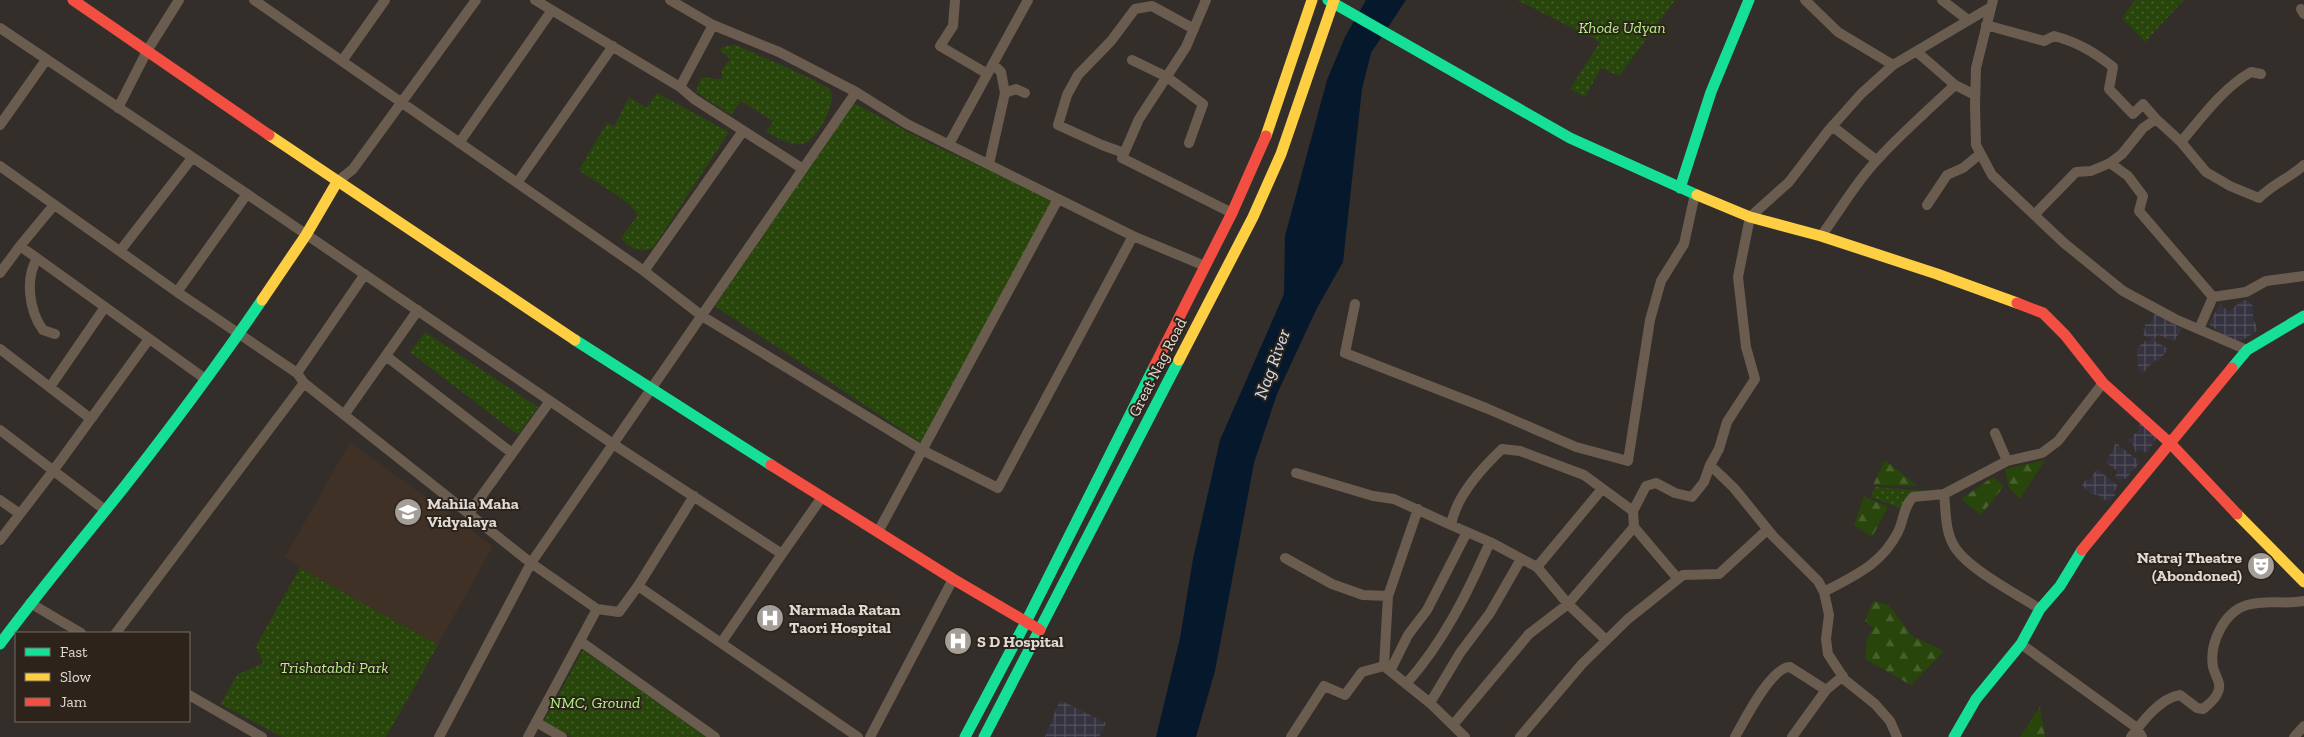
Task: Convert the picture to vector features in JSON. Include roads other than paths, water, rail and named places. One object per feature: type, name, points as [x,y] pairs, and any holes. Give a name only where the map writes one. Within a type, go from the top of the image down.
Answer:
[{"type":"main road","points":[[73,0],[337,182],[650,390],[953,579],[1040,630]]},
{"type":"main road","name":"Great Nag Road","points":[[966,737],[1232,213],[1266,140],[1312,0]]},
{"type":"main road","points":[[1680,188],[1712,92],[1750,0]]},
{"type":"main road","points":[[1332,1],[1570,138],[1680,188],[1750,217],[1821,236],[1937,274],[2043,312],[2103,383],[2172,444],[2296,576],[2304,582]]},
{"type":"main road","name":"Great Nag Road","points":[[984,737],[1252,217],[1281,154],[1332,1]]},
{"type":"main road","points":[[0,644],[239,334],[306,235],[337,182]]},
{"type":"main road","points":[[1954,737],[1976,699],[2021,644],[2040,608],[2060,586],[2082,550],[2172,444],[2246,350],[2304,316]]},
{"type":"street","points":[[118,108],[147,51],[179,0]]},
{"type":"street","points":[[254,0],[401,104],[459,142],[644,271],[702,316],[922,450],[998,488],[1132,236]]},
{"type":"street","points":[[342,61],[385,0]]},
{"type":"street","points":[[337,182],[353,169],[476,0]]},
{"type":"street","points":[[535,0],[680,87],[694,100],[803,169]]},
{"type":"street","points":[[670,0],[713,24],[779,52],[856,92],[907,124],[1132,236],[1205,266]]},
{"type":"street","points":[[955,0],[953,26],[940,46],[986,73]]},
{"type":"street","points":[[949,144],[986,73],[993,64],[1028,0]]},
{"type":"street","points":[[1206,0],[1186,47],[1139,120],[1122,158],[1232,213]]},
{"type":"street","points":[[1805,0],[1838,32],[1893,65]]},
{"type":"street","points":[[1942,0],[1968,20]]},
{"type":"street","points":[[1678,579],[1634,527],[1633,511],[1646,486],[1656,483],[1675,493],[1692,497],[1704,482],[1710,465],[1719,449],[1726,422],[1755,378],[1746,347],[1738,277],[1750,217],[1789,182],[1832,126],[1893,65],[1917,52],[1992,4]]},
{"type":"street","points":[[1992,4],[1976,68],[1975,95],[1976,145],[1992,175],[2034,216],[2123,292],[2246,350]]},
{"type":"street","points":[[1124,153],[1058,125],[1067,95],[1078,75],[1111,41],[1135,9],[1152,6],[1194,29]]},
{"type":"street","points":[[459,142],[552,10]]},
{"type":"street","points":[[680,87],[713,24]]},
{"type":"street","points":[[1986,25],[2044,41],[2054,36],[2076,42],[2113,67],[2109,89],[2133,114],[2143,104],[2181,142],[2206,172],[2230,186],[2259,198],[2273,184],[2295,173],[2304,165]]},
{"type":"street","points":[[0,28],[418,310],[612,444],[782,554]]},
{"type":"street","points":[[517,183],[613,46]]},
{"type":"street","points":[[1917,52],[1955,85],[1975,95]]},
{"type":"street","points":[[0,125],[46,60]]},
{"type":"street","points":[[1132,60],[1168,77],[1203,104],[1189,143]]},
{"type":"street","points":[[989,164],[1005,93],[1000,72],[993,64]]},
{"type":"street","points":[[2181,142],[2208,109],[2241,77],[2251,72],[2261,74]]},
{"type":"street","points":[[1821,236],[1876,160],[1897,141],[1906,129],[1955,85]]},
{"type":"street","points":[[1005,93],[1016,89],[1026,93]]},
{"type":"street","points":[[439,737],[531,563],[856,92]]},
{"type":"street","points":[[2034,216],[2076,172],[2091,171],[2110,163],[2122,154],[2143,128],[2156,119]]},
{"type":"street","points":[[1832,126],[1876,160]]},
{"type":"street","points":[[644,271],[743,131]]},
{"type":"street","points":[[1927,205],[1948,175],[1963,168],[1980,154]]},
{"type":"street","points":[[120,251],[192,158]]},
{"type":"street","points":[[2110,163],[2128,176],[2142,196],[2139,211],[2213,296]]},
{"type":"street","points":[[2,172],[54,205],[177,292],[297,373],[304,382],[344,415],[470,512],[531,563],[597,609],[619,612],[638,586],[694,496]]},
{"type":"street","points":[[177,292],[247,194]]},
{"type":"street","points":[[1354,304],[1345,353],[1486,408],[1576,448],[1628,461],[1650,320],[1660,281],[1684,244],[1695,194]]},
{"type":"street","points":[[878,532],[1058,199]]},
{"type":"street","points":[[0,273],[54,205]]},
{"type":"street","points":[[20,246],[204,378]]},
{"type":"street","points":[[37,258],[30,274],[32,308],[43,330],[55,334]]},
{"type":"street","points":[[297,373],[365,274]]},
{"type":"street","points":[[2213,296],[2246,292],[2266,281],[2304,276]]},
{"type":"street","points":[[2199,329],[2213,296]]},
{"type":"street","points":[[50,387],[105,307]]},
{"type":"street","points":[[344,415],[418,310]]},
{"type":"street","points":[[0,540],[149,339]]},
{"type":"street","points":[[0,349],[91,419]]},
{"type":"street","points":[[386,356],[512,453]]},
{"type":"street","points":[[117,632],[304,382]]},
{"type":"street","points":[[1824,592],[1867,569],[1886,551],[1903,521],[1905,507],[1913,497],[1944,494],[2007,461],[2042,454],[2050,449],[2103,383]]},
{"type":"street","points":[[470,512],[550,401]]},
{"type":"street","points":[[0,430],[105,510]]},
{"type":"street","points":[[1995,433],[2007,461]]},
{"type":"street","points":[[1451,525],[1453,511],[1458,503],[1484,466],[1502,449],[1520,451],[1584,475],[1633,511]]},
{"type":"street","points":[[1710,465],[1734,488],[1767,530],[1818,581],[1824,592],[1828,615],[1826,639],[1828,654],[1843,676],[1875,704],[1890,721],[1898,737]]},
{"type":"street","points":[[1296,473],[1373,496],[1394,499],[1490,542],[1537,567],[1568,604],[1606,640]]},
{"type":"street","points":[[1537,567],[1602,489]]},
{"type":"street","points":[[1944,494],[1948,528],[1953,545],[1973,566],[2040,608]]},
{"type":"street","points":[[721,643],[822,497]]},
{"type":"street","points":[[0,500],[20,514]]},
{"type":"street","points":[[1387,669],[1388,596],[1418,509]]},
{"type":"street","points":[[1452,725],[1529,634],[1568,604],[1634,527]]},
{"type":"street","points":[[1520,737],[1582,664],[1628,619],[1683,575],[1719,574],[1767,530]]},
{"type":"street","points":[[1387,669],[1408,635],[1427,610],[1467,532]]},
{"type":"street","points":[[1406,684],[1419,670],[1450,622],[1473,580],[1490,542]]},
{"type":"street","points":[[1285,558],[1332,584],[1363,595],[1388,596]]},
{"type":"street","points":[[1430,704],[1460,653],[1490,613],[1521,559]]},
{"type":"street","points":[[870,737],[953,579]]},
{"type":"street","points":[[638,586],[858,737]]},
{"type":"street","points":[[2021,644],[2137,734],[2160,704],[2172,696],[2180,695],[2197,708],[2203,709],[2210,703],[2218,692],[2219,682],[2213,668],[2212,649],[2223,626],[2235,610],[2267,600],[2293,603],[2304,601]]},
{"type":"street","points":[[30,603],[79,632]]},
{"type":"street","points":[[528,737],[597,609]]},
{"type":"street","points":[[580,640],[714,737]]},
{"type":"street","points":[[1735,737],[1769,682],[1781,669],[1790,668],[1826,690]]},
{"type":"street","points":[[1292,737],[1324,686],[1345,695],[1362,672],[1387,669],[1430,704],[1465,737]]},
{"type":"street","points":[[1792,737],[1826,690],[1843,676]]},
{"type":"street","points":[[190,696],[262,737]]},
{"type":"street","points":[[536,722],[562,737]]},
{"type":"street","points":[[2294,737],[2304,726]]},
{"type":"water","name":"Nag River","points":[[1366,0],[1406,0],[1371,53],[1362,89],[1343,262],[1317,308],[1277,394],[1254,463],[1215,671],[1196,737],[1156,737],[1180,638],[1193,559],[1220,440],[1284,294],[1285,236],[1327,80],[1345,37]]},
{"type":"place","name":"Mahila Maha Vidyalaya","points":[[408,512]]},
{"type":"place","name":"Natraj Theatre (Abondoned)","points":[[2261,566]]},
{"type":"place","name":"Narmada Ratan Taori Hospital","points":[[770,618]]},
{"type":"place","name":"S D Hospital","points":[[958,641]]},
{"type":"park label","name":"Khode Udyan","points":[[1622,27]]},
{"type":"park label","name":"Trishatabdi Park","points":[[334,667]]},
{"type":"park label","name":"NMC, Ground","points":[[595,702]]}]
